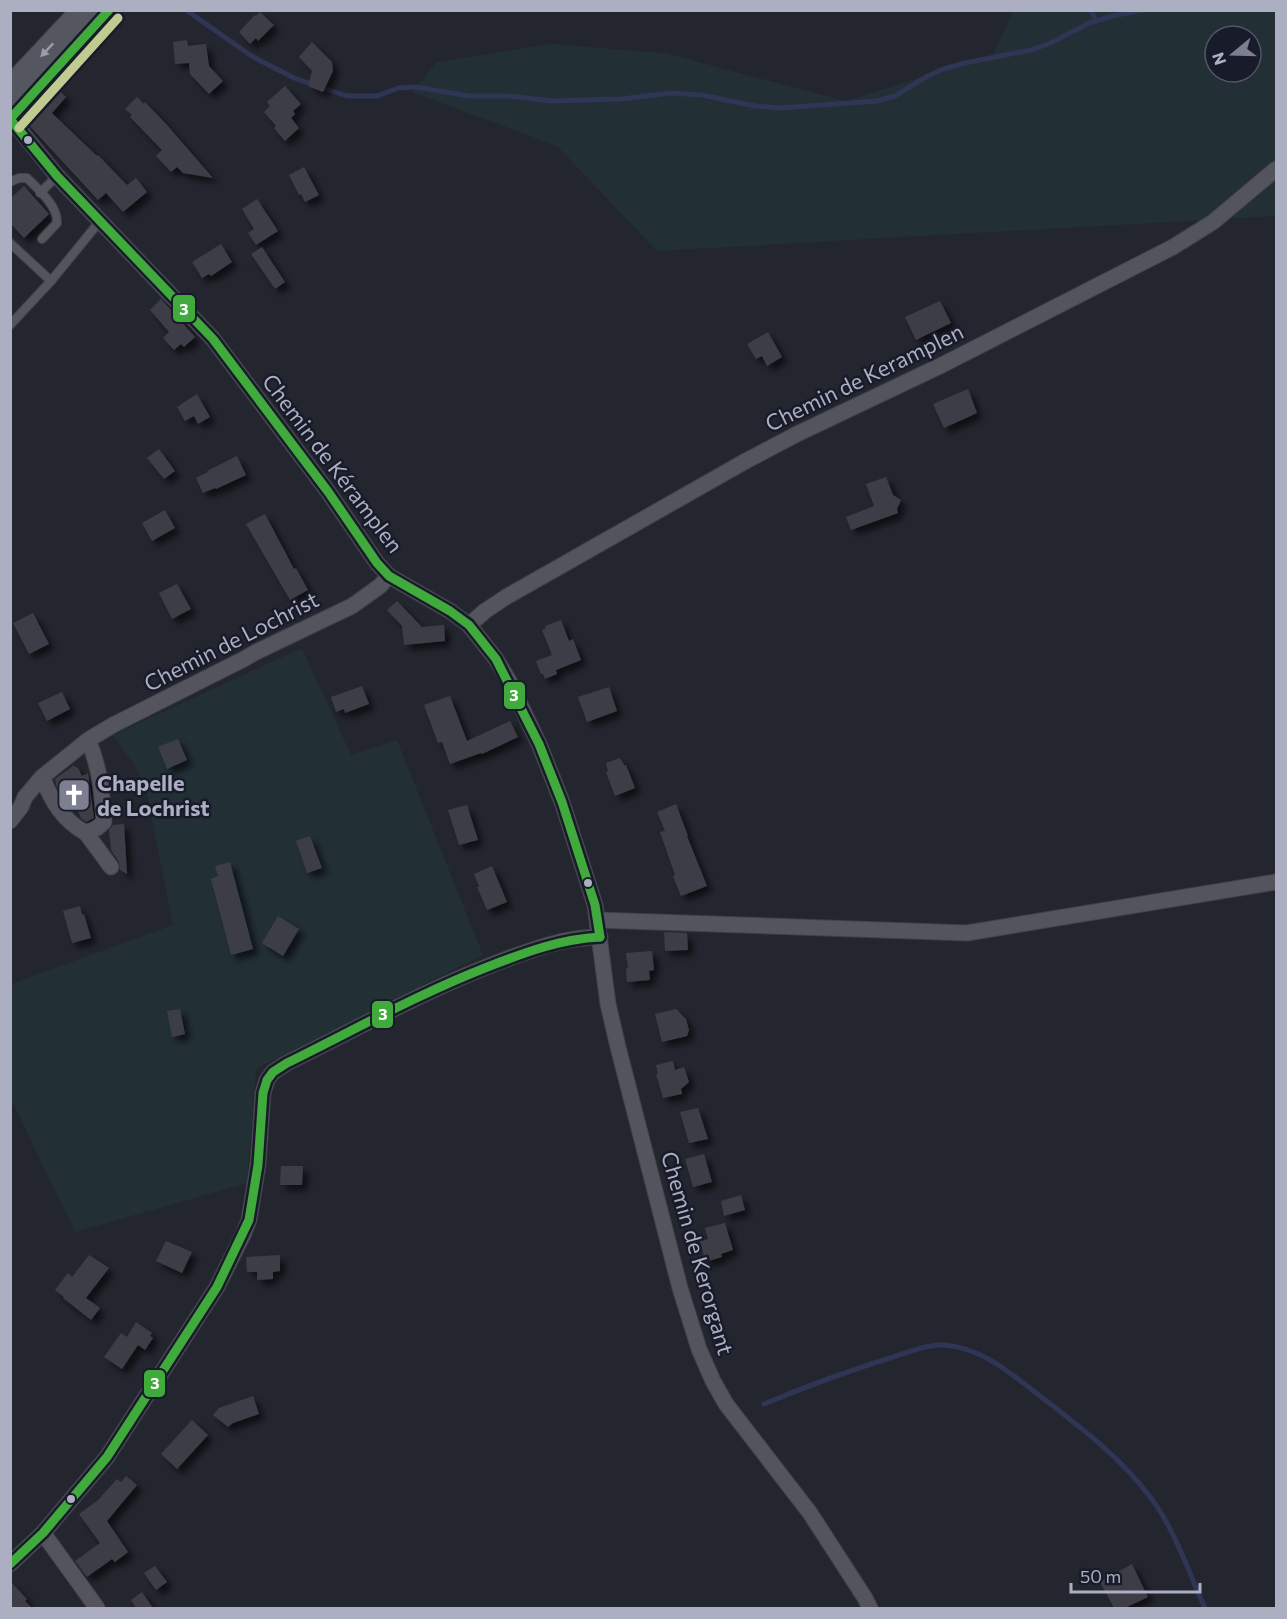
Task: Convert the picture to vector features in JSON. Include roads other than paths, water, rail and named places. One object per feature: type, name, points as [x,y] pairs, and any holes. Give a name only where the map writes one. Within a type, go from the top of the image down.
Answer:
[{"type":"main road","points":[[10,89],[84,10]]},
{"type":"main road","points":[[11,119],[109,10]]},
{"type":"street","name":"Chemin de Kéramplen","points":[[11,119],[57,176],[213,339],[329,493],[377,563],[389,576],[450,611],[469,625],[496,659],[539,744],[562,802],[586,873],[598,920]]},
{"type":"street","name":"Chemin de Keramplen","points":[[469,625],[506,597],[744,462],[797,434],[942,365],[1173,247],[1213,222],[1276,169]]},
{"type":"street","name":"Chemin de Lochrist","points":[[10,821],[18,812],[25,797],[42,777],[88,740],[256,652],[352,606],[380,586],[389,576]]},
{"type":"street","points":[[86,833],[104,822],[101,781],[88,740]]},
{"type":"street","points":[[42,777],[53,801],[64,817],[86,833],[111,867]]},
{"type":"street","points":[[10,1564],[43,1533],[108,1457],[212,1296],[249,1220],[258,1165],[263,1094],[267,1080],[273,1072],[287,1063],[423,994],[484,967],[565,940],[600,937],[598,920],[967,933],[1276,882]]},
{"type":"street","name":"Chemin de Kerorgant","points":[[600,937],[608,1004],[677,1277],[699,1349],[712,1381],[726,1404],[810,1513],[870,1608]]},
{"type":"street","points":[[43,1533],[97,1608]]},
{"type":"lane","points":[[40,193],[57,176]]},
{"type":"lane","points":[[10,182],[19,178],[27,178],[55,210],[57,223],[42,238]]},
{"type":"lane","points":[[10,325],[51,281],[100,221]]},
{"type":"lane","points":[[10,243],[51,281]]},
{"type":"waterway","points":[[186,10],[253,57],[294,78],[347,96],[377,96],[398,88],[416,87],[469,96],[508,96],[552,101],[621,99],[669,93],[702,95],[755,106],[780,108],[877,101],[895,96],[943,69],[1031,50],[1051,43],[1089,23],[1143,10]]},
{"type":"waterway","points":[[1091,10],[1096,21]]},
{"type":"waterway","points":[[764,1404],[846,1373],[927,1347],[939,1345],[959,1347],[986,1358],[1010,1373],[1087,1433],[1139,1483],[1167,1523],[1205,1608]]},
{"type":"place","name":"Chapelle de Lochrist","points":[[74,795]]}]
